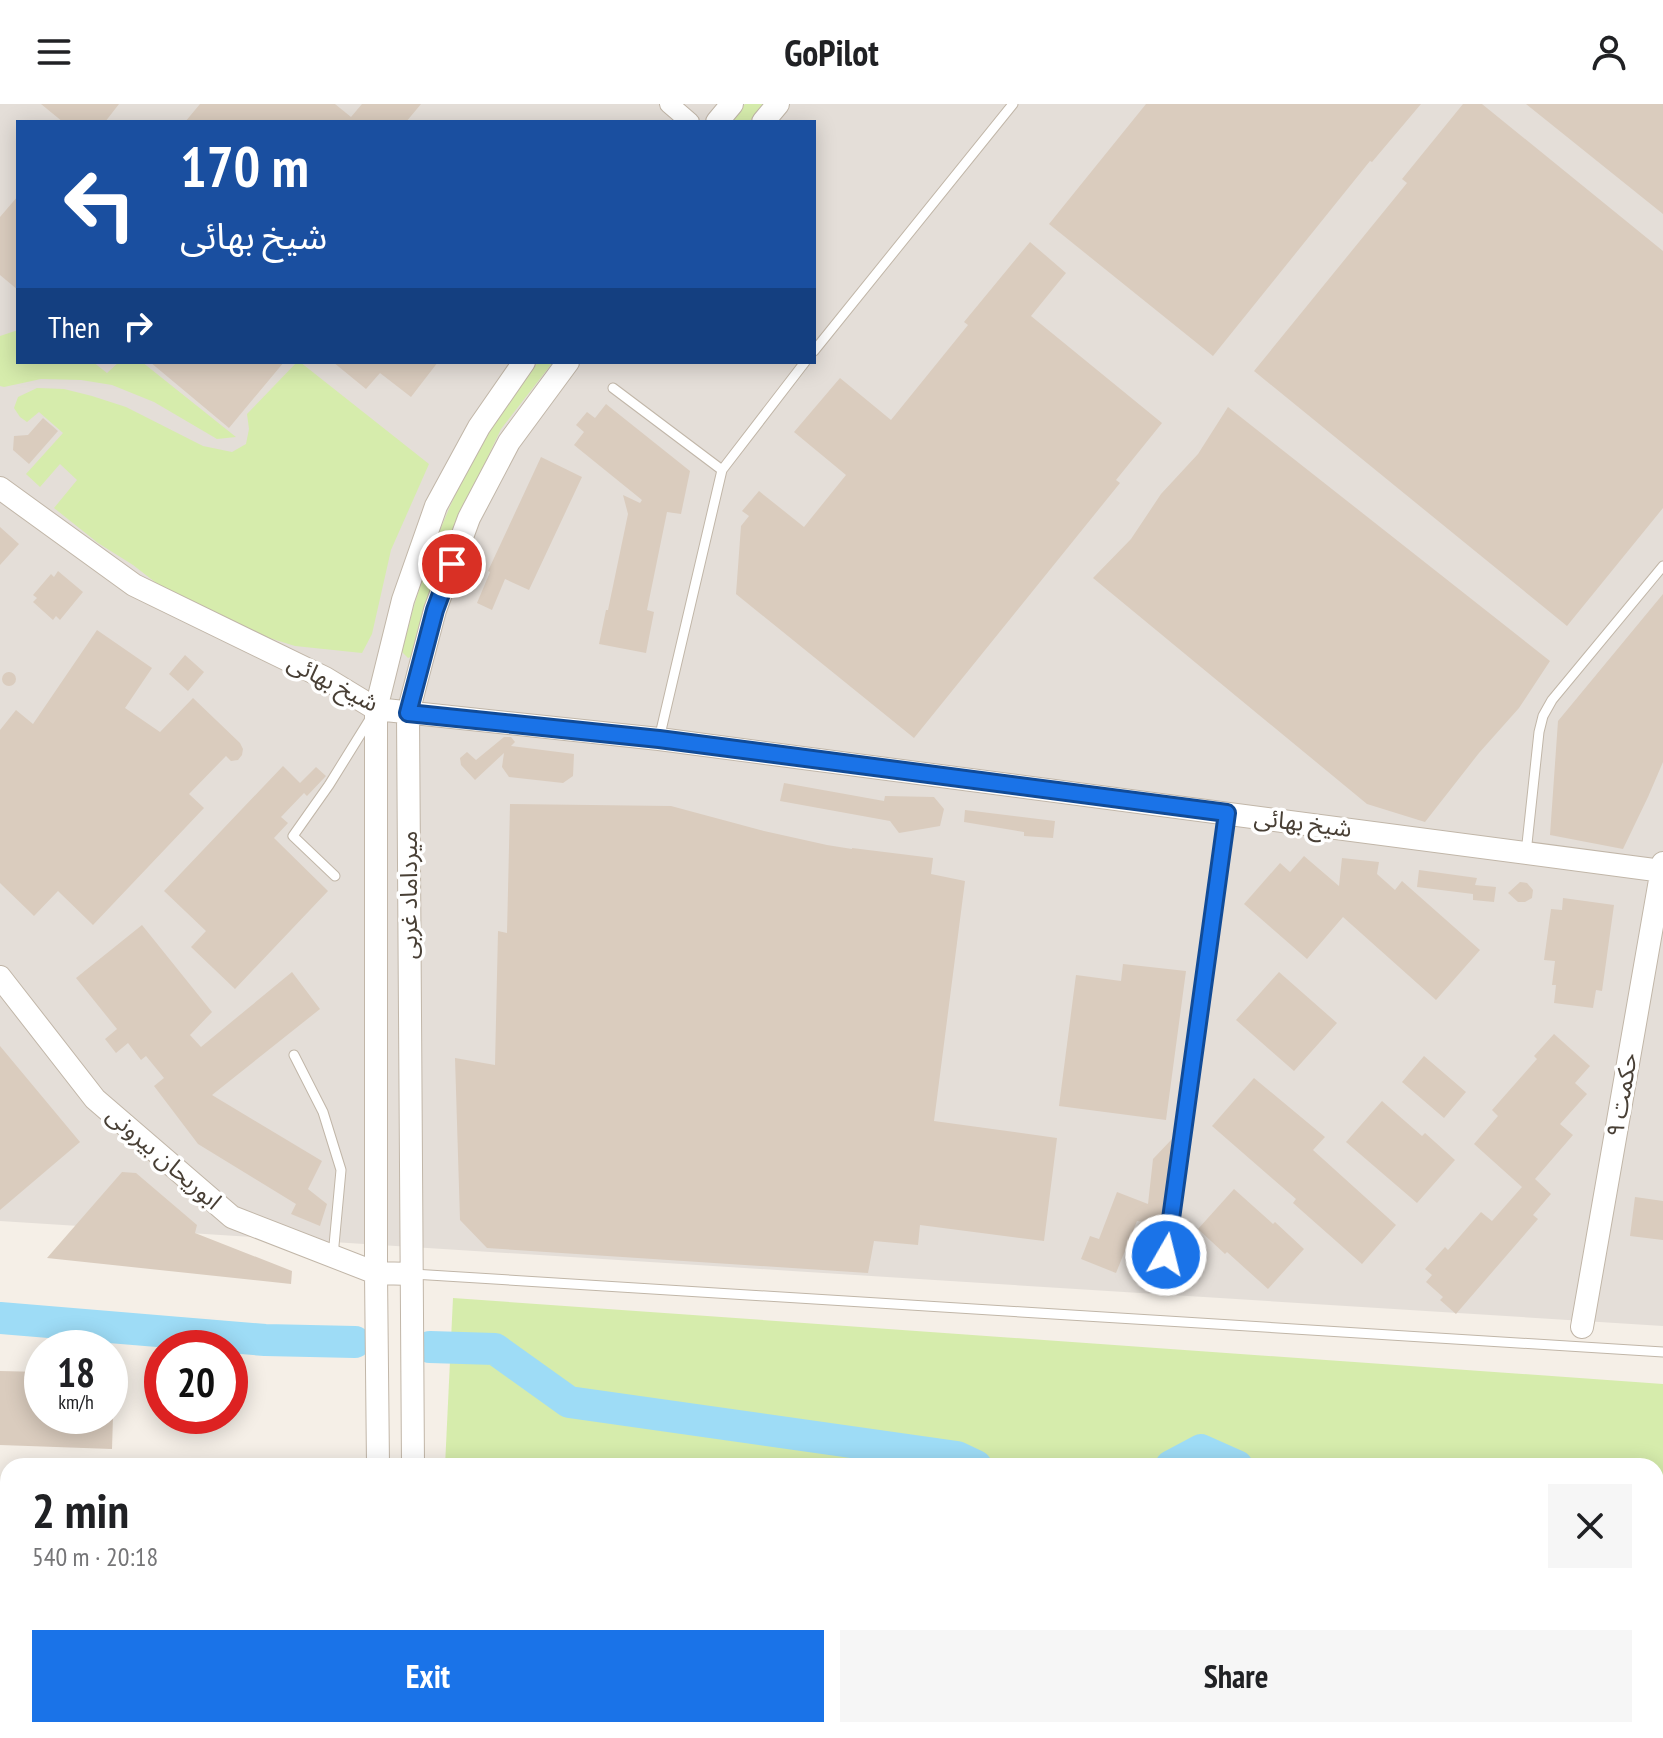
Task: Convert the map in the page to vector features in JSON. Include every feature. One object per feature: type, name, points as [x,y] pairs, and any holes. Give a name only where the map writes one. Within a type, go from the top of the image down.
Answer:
[{"type":"street","points":[[669,104],[688,120]]},
{"type":"street","points":[[719,120],[732,104]]},
{"type":"street","points":[[765,120],[778,104]]},
{"type":"street","name":"میرداماد غربی","points":[[378,1458],[376,709],[403,600],[436,506],[479,427],[523,364]]},
{"type":"street","name":"میرداماد غربی","points":[[413,1458],[408,713],[435,610],[469,518],[509,442],[567,364]]},
{"type":"street","name":"شیخ بهائی","points":[[0,488],[134,585],[325,678],[376,709],[659,739],[1526,853],[1662,868]]},
{"type":"street","name":"حکمت ۹","points":[[1582,1327],[1662,868]]},
{"type":"street","name":"ابوریحان بیرونی","points":[[0,977],[95,1099],[232,1217],[376,1273],[412,1274]]},
{"type":"lane","points":[[816,349],[1013,104]]},
{"type":"lane","points":[[659,739],[722,470],[803,364]]},
{"type":"lane","points":[[613,388],[722,470]]},
{"type":"lane","points":[[1526,853],[1543,716],[1552,700],[1663,566]]},
{"type":"lane","points":[[335,876],[293,836],[376,709]]},
{"type":"lane","points":[[1166,1255],[1227,813]]},
{"type":"lane","points":[[294,1055],[323,1112],[341,1170],[333,1256]]},
{"type":"lane","points":[[412,1274],[1663,1352]]},
{"type":"shaded area","points":[[0,104],[1663,104],[1663,1326],[0,1221]]},
{"type":"green space","points":[[745,104],[764,104],[751,120],[732,120]]},
{"type":"green space","points":[[16,331],[16,364],[96,364],[107,373],[117,364],[145,364],[236,437],[217,439],[154,402],[112,385],[41,379],[0,386],[0,336]]},
{"type":"green space","points":[[295,364],[303,364],[429,464],[391,550],[372,634],[362,653],[295,646],[247,631],[164,589],[98,543],[54,508],[77,480],[60,464],[40,487],[26,474],[63,433],[39,412],[27,422],[14,408],[18,397],[37,388],[64,389],[126,407],[203,446],[232,452],[246,444],[249,429],[247,414]]},
{"type":"green space","points":[[537,364],[551,364],[501,429],[476,482],[415,655],[408,658],[402,652],[426,568],[460,484],[506,406]]},
{"type":"green space","points":[[453,1298],[1663,1384],[1663,1458],[445,1458]]},
{"type":"building","points":[[41,104],[119,104],[107,120],[61,120]]},
{"type":"building","points":[[200,104],[335,104],[351,117],[362,104],[421,104],[408,120],[187,120]]},
{"type":"building","points":[[1146,104],[1421,104],[1370,161],[1213,356],[1049,224]]},
{"type":"building","points":[[1463,104],[1482,104],[1663,251],[1663,508],[1567,626],[1254,371],[1407,183],[1402,179]]},
{"type":"building","points":[[1526,104],[1663,104],[1663,214]]},
{"type":"building","points":[[16,198],[16,288],[0,275],[0,217]]},
{"type":"building","points":[[1030,242],[1066,273],[1031,316],[1162,423],[1116,480],[1120,483],[914,738],[736,594],[741,526],[749,516],[742,511],[759,491],[804,527],[846,475],[794,432],[840,378],[891,420],[968,325],[964,322]]},
{"type":"building","points":[[152,364],[282,364],[229,428]]},
{"type":"building","points":[[335,364],[436,364],[411,397],[380,373],[366,389]]},
{"type":"building","points":[[606,404],[690,471],[681,514],[667,512],[647,610],[654,612],[646,653],[599,644],[628,514],[623,495],[640,503],[642,500],[574,445],[584,432],[576,425],[587,412],[595,418]]},
{"type":"building","points":[[1228,407],[1550,661],[1519,708],[1425,822],[1367,804],[1093,578],[1131,539],[1161,494],[1198,454]]},
{"type":"building","points":[[43,418],[58,431],[29,464],[13,450],[14,436],[28,435]]},
{"type":"building","points":[[541,457],[582,477],[529,590],[505,579],[492,610],[477,603],[488,571]]},
{"type":"building","points":[[0,527],[19,544],[0,565]]},
{"type":"building","points":[[58,571],[83,592],[60,620],[56,616],[53,620],[33,602],[37,598],[33,595],[51,574],[54,577]]},
{"type":"building","points":[[1663,594],[1663,762],[1648,797],[1623,849],[1550,835],[1558,721]]},
{"type":"building","points":[[97,630],[152,668],[125,708],[160,732],[193,698],[243,749],[238,760],[231,761],[226,756],[189,794],[204,808],[93,925],[58,891],[34,916],[0,883],[0,730],[16,710],[33,724]]},
{"type":"building","points":[[185,655],[204,672],[188,691],[169,674]]},
{"type":"building","points":[[9,672],[16,679],[9,686],[2,679]]},
{"type":"building","points":[[504,737],[511,737],[515,742],[511,746],[574,754],[573,776],[563,783],[509,777],[502,767],[504,753],[475,780],[461,765],[460,758],[467,752],[476,760]]},
{"type":"building","points":[[283,766],[300,783],[316,767],[326,776],[281,817],[288,823],[274,838],[328,891],[235,989],[191,947],[206,931],[164,891]]},
{"type":"building","points":[[784,783],[884,801],[885,796],[934,797],[944,809],[940,826],[899,833],[890,821],[780,801]]},
{"type":"building","points":[[510,804],[671,806],[827,845],[933,858],[931,874],[965,881],[934,1121],[1057,1138],[1044,1241],[920,1225],[918,1245],[874,1241],[868,1273],[487,1248],[460,1220],[455,1058],[495,1065],[498,931],[507,933]]},
{"type":"building","points":[[965,810],[1055,821],[1053,838],[1024,836],[1024,832],[964,822]]},
{"type":"building","points":[[1304,856],[1339,886],[1342,858],[1379,862],[1377,874],[1395,890],[1402,881],[1480,950],[1436,1000],[1343,917],[1307,959],[1244,904],[1280,863],[1290,872]]},
{"type":"building","points":[[1419,870],[1477,878],[1475,885],[1496,887],[1494,902],[1473,900],[1473,894],[1417,887]]},
{"type":"building","points":[[1520,882],[1527,883],[1533,890],[1532,898],[1525,902],[1518,902],[1508,893]]},
{"type":"building","points":[[1563,898],[1614,905],[1602,991],[1596,990],[1593,1008],[1554,1003],[1556,985],[1552,985],[1555,961],[1544,960],[1551,909],[1562,910]]},
{"type":"building","points":[[142,925],[212,1012],[190,1035],[201,1047],[292,972],[320,1009],[212,1095],[322,1161],[308,1189],[327,1204],[320,1226],[291,1214],[296,1204],[198,1144],[154,1086],[164,1078],[146,1056],[141,1060],[128,1043],[116,1053],[105,1039],[117,1029],[76,978]]},
{"type":"building","points":[[1123,964],[1186,971],[1166,1120],[1059,1106],[1076,975],[1121,981]]},
{"type":"building","points":[[1279,972],[1337,1023],[1294,1071],[1236,1020]]},
{"type":"building","points":[[1554,1034],[1590,1066],[1575,1083],[1587,1094],[1560,1124],[1573,1135],[1535,1179],[1551,1194],[1533,1215],[1538,1219],[1456,1314],[1426,1282],[1432,1275],[1425,1269],[1445,1247],[1448,1250],[1481,1212],[1492,1221],[1522,1187],[1474,1144],[1498,1116],[1492,1110],[1537,1059],[1534,1056]]},
{"type":"building","points":[[0,1046],[80,1142],[0,1210]]},
{"type":"building","points":[[1424,1056],[1466,1092],[1444,1118],[1402,1082]]},
{"type":"building","points":[[1254,1078],[1325,1137],[1313,1150],[1396,1225],[1362,1264],[1293,1203],[1296,1199],[1212,1126]]},
{"type":"building","points":[[1382,1101],[1455,1160],[1417,1203],[1346,1142]]},
{"type":"building","points":[[1172,1139],[1163,1224],[1137,1221],[1116,1273],[1081,1259],[1090,1236],[1099,1239],[1117,1192],[1148,1204],[1153,1159]]},
{"type":"building","points":[[122,1172],[136,1173],[197,1225],[195,1233],[292,1271],[291,1284],[47,1258]]},
{"type":"building","points":[[1234,1189],[1304,1249],[1268,1289],[1198,1229]]},
{"type":"building","points":[[1635,1197],[1663,1201],[1663,1240],[1630,1236]]},
{"type":"building","points":[[0,1371],[24,1372],[24,1434],[112,1434],[112,1449],[0,1445]]},
{"type":"waterway","points":[[0,1318],[265,1340],[355,1342]]},
{"type":"waterway","points":[[430,1347],[495,1349],[569,1402],[959,1458]]},
{"type":"waterway","points":[[1186,1458],[1201,1450],[1219,1458]]},
{"type":"route","points":[[452,564],[435,610],[408,713],[659,739],[1227,813],[1166,1255]]}]
